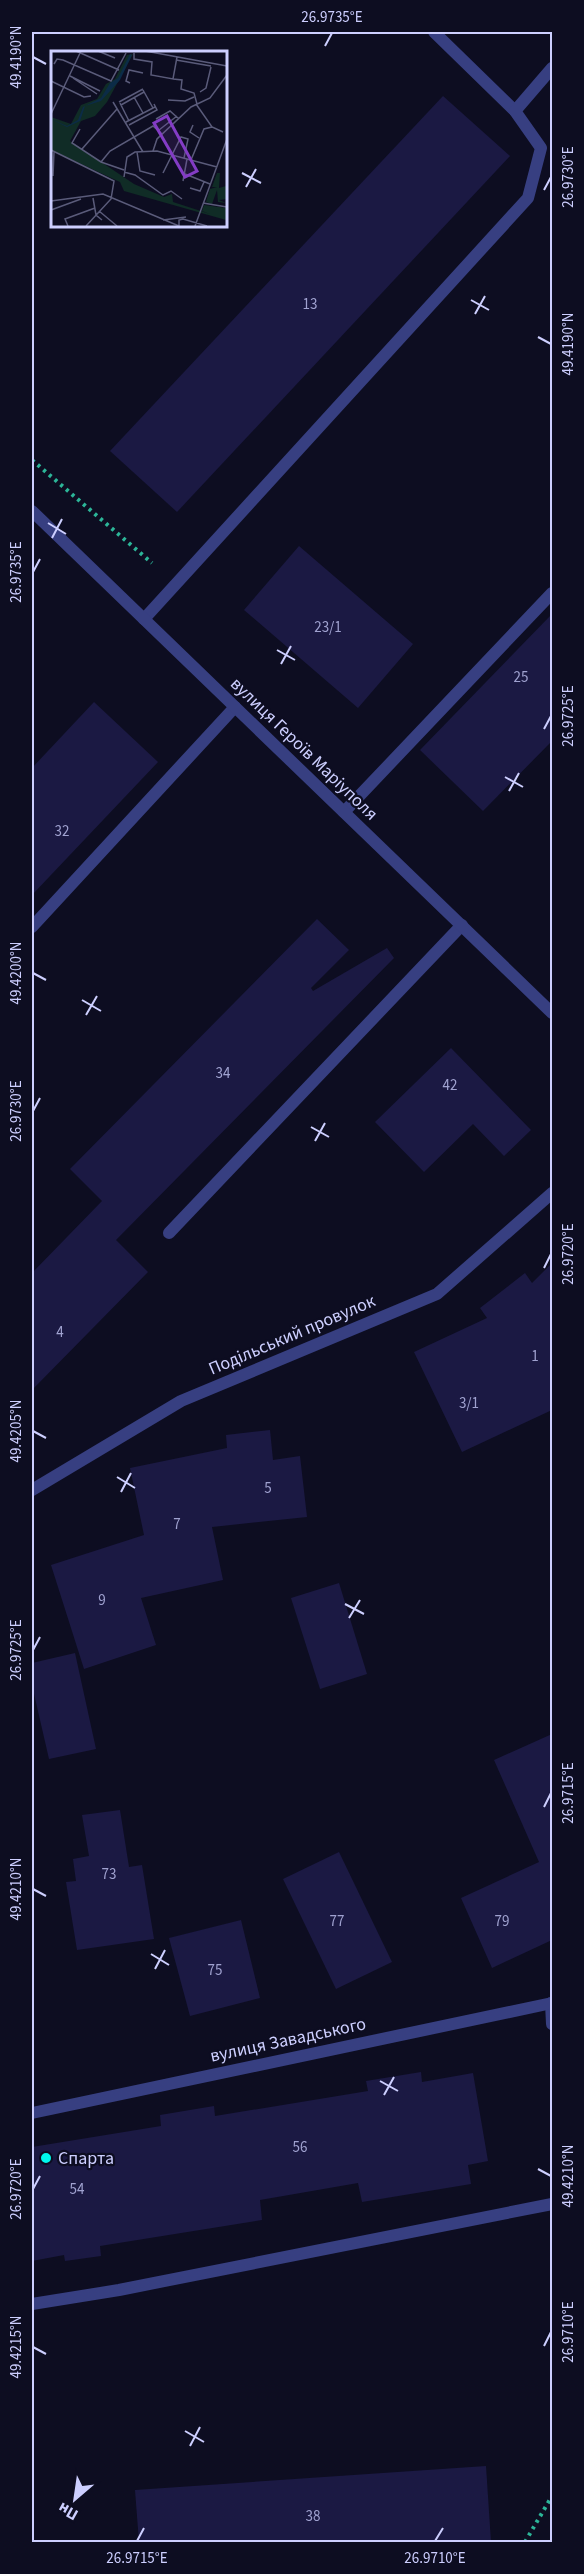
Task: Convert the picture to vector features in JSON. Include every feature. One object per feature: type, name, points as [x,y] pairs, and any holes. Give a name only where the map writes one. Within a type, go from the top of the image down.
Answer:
[{"type":"street","points":[[144,619],[528,198],[541,148],[515,111],[434,32]]},
{"type":"street","points":[[515,111],[552,68]]},
{"type":"street","name":"вулиця Героїв Маріуполя","points":[[32,511],[552,1012]]},
{"type":"street","points":[[344,812],[552,593]]},
{"type":"street","points":[[32,927],[235,707]]},
{"type":"street","points":[[169,1233],[462,925]]},
{"type":"street","name":"Подільський провулок","points":[[32,1490],[182,1401],[437,1294],[552,1193]]},
{"type":"street","points":[[552,2003],[552,2024]]},
{"type":"street","name":"вулиця Завадського","points":[[32,2113],[552,2003]]},
{"type":"street","points":[[32,2304],[119,2290],[552,2204]]},
{"type":"path","points":[[32,460],[176,583]]},
{"type":"path","points":[[525,2542],[552,2496]]},
{"type":"building","points":[[443,96],[510,156],[177,512],[110,451]]},
{"type":"building","points":[[299,546],[413,644],[358,708],[244,610]]},
{"type":"building","points":[[552,614],[552,741],[483,811],[420,750]]},
{"type":"building","points":[[94,702],[158,762],[32,895],[32,768]]},
{"type":"building","points":[[317,919],[349,950],[311,988],[313,991],[387,948],[394,958],[116,1240],[148,1272],[32,1390],[32,1273],[102,1201],[70,1169]]},
{"type":"building","points":[[451,1048],[531,1130],[504,1156],[473,1124],[424,1172],[375,1122]]},
{"type":"building","points":[[552,1263],[552,1410],[462,1452],[414,1352],[487,1318],[480,1308],[525,1273],[532,1283]]},
{"type":"building","points":[[270,1430],[273,1460],[300,1456],[307,1517],[212,1527],[223,1580],[141,1598],[156,1645],[84,1669],[51,1565],[144,1535],[130,1468],[227,1448],[226,1435]]},
{"type":"building","points":[[339,1583],[367,1674],[320,1689],[291,1598]]},
{"type":"building","points":[[75,1653],[96,1749],[49,1759],[32,1685],[32,1663]]},
{"type":"building","points":[[552,1734],[552,1940],[492,1968],[461,1898],[539,1862],[494,1760]]},
{"type":"building","points":[[120,1810],[129,1867],[142,1865],[154,1939],[77,1950],[66,1882],[76,1881],[73,1859],[89,1856],[82,1815]]},
{"type":"building","points":[[339,1852],[392,1962],[336,1989],[283,1879]]},
{"type":"building","points":[[241,1920],[260,1998],[190,2016],[169,1938]]},
{"type":"building","points":[[421,2072],[422,2082],[473,2073],[488,2161],[468,2165],[471,2184],[362,2202],[358,2183],[260,2200],[262,2220],[100,2246],[101,2256],[65,2261],[64,2255],[32,2261],[32,2147],[161,2126],[160,2115],[214,2106],[215,2116],[368,2091],[366,2081]]},
{"type":"building","points":[[486,2466],[491,2542],[139,2542],[135,2490]]},
{"type":"place","name":"Спарта","points":[[46,2158]]}]
